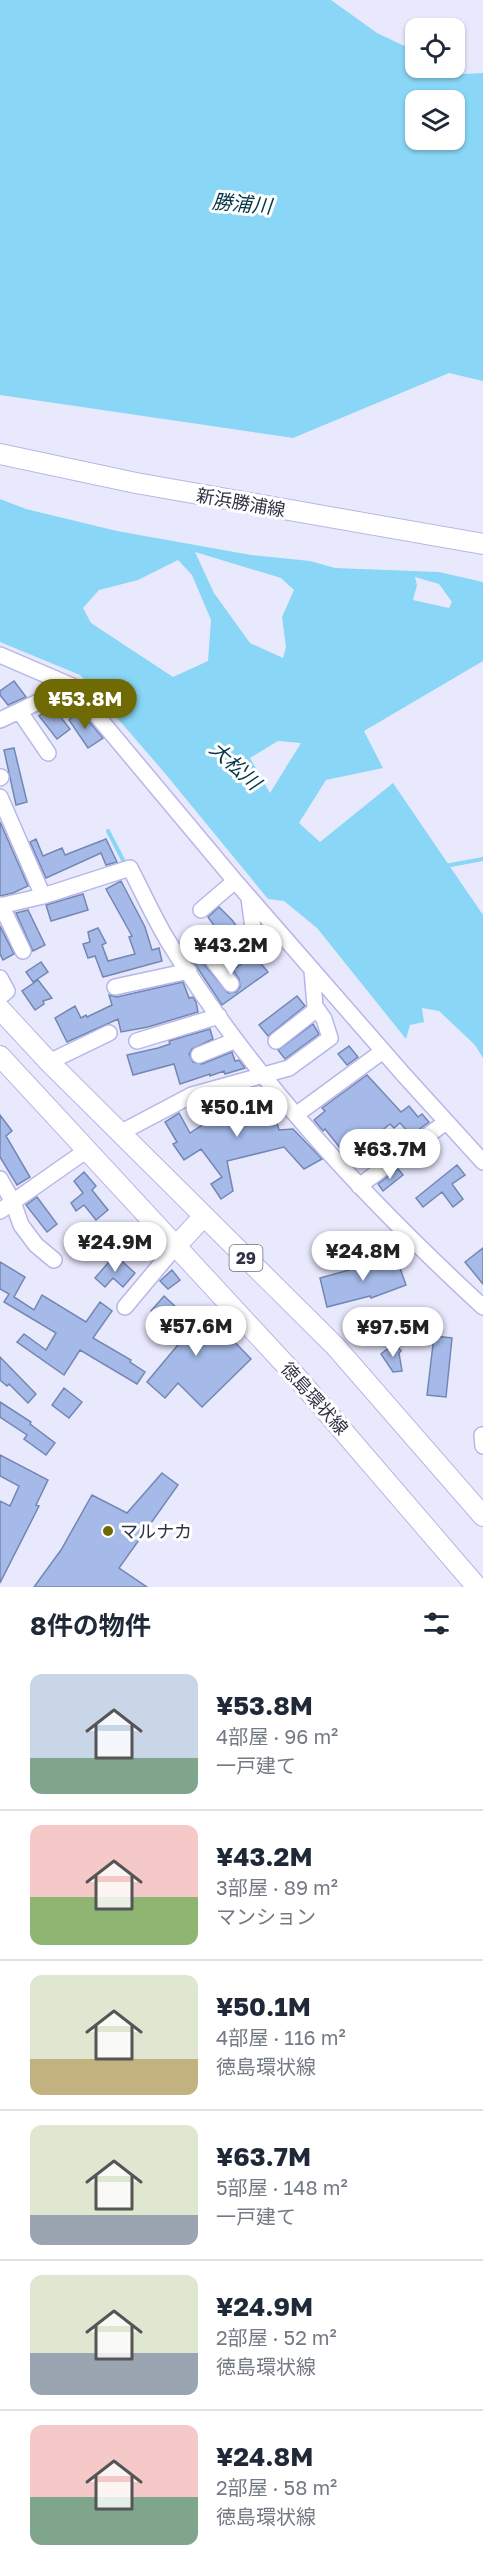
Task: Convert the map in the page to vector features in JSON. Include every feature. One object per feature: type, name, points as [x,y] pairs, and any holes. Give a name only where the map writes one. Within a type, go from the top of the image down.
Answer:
[{"type":"main road","name":"新浜勝浦線","points":[[0,454],[136,483],[483,544]]},
{"type":"main road","name":"29","points":[[0,1010],[49,1062],[335,1346],[481,1509]]},
{"type":"main road","name":"徳島環状線","points":[[0,1056],[177,1246],[374,1464],[477,1587]]},
{"type":"main road","points":[[177,1246],[204,1216]]},
{"type":"street","points":[[0,656],[72,686],[249,898],[483,1162]]},
{"type":"street","points":[[0,720],[72,686]]},
{"type":"street","points":[[20,712],[48,753]]},
{"type":"street","points":[[0,797],[43,896]]},
{"type":"street","points":[[23,951],[1,906],[43,896],[130,868],[168,940],[219,1016],[264,1076],[359,1186],[483,1307]]},
{"type":"street","points":[[201,910],[235,881]]},
{"type":"street","points":[[219,968],[255,943],[249,898]]},
{"type":"street","points":[[205,950],[231,984]]},
{"type":"street","points":[[120,1133],[192,1095],[289,1068],[330,1038],[324,1019],[317,1009],[312,970]]},
{"type":"street","points":[[115,987],[189,971]]},
{"type":"street","points":[[0,978],[7,991],[0,997]]},
{"type":"street","points":[[276,1041],[317,1009]]},
{"type":"street","points":[[137,1041],[219,1016]]},
{"type":"street","points":[[49,1062],[69,1050],[109,1033]]},
{"type":"street","points":[[199,1055],[236,1040]]},
{"type":"street","points":[[297,1114],[383,1051]]},
{"type":"street","points":[[359,1186],[446,1122]]},
{"type":"street","points":[[0,1211],[87,1150]]},
{"type":"street","points":[[0,1179],[13,1202],[21,1225],[36,1245],[54,1260]]},
{"type":"street","points":[[125,1307],[177,1246]]},
{"type":"water","name":"勝浦川","points":[[0,0],[331,0],[377,33],[405,46],[405,78],[465,78],[465,74],[483,73],[483,381],[449,373],[293,438],[0,395]]},
{"type":"water","name":"大松川","points":[[0,499],[26,509],[117,531],[251,555],[310,561],[335,568],[439,572],[483,582],[483,661],[364,731],[383,768],[326,780],[299,823],[320,842],[393,783],[483,915],[483,1058],[475,1045],[439,1011],[422,1008],[424,1022],[410,1025],[406,1039],[317,928],[284,901],[268,899],[163,771],[80,675],[0,642]],"holes":[[[195,552],[281,578],[294,590],[282,617],[286,647],[283,658],[250,643],[214,593]],[[178,560],[192,575],[211,620],[208,661],[173,677],[91,623],[83,608],[99,590],[138,580]],[[415,577],[439,584],[452,602],[449,608],[413,600],[417,585]],[[278,741],[301,743],[270,793],[250,758]]]},
{"type":"building","points":[[14,681],[26,697],[8,705],[0,695],[0,691]]},
{"type":"building","points":[[52,706],[70,729],[57,739],[39,716]]},
{"type":"building","points":[[80,711],[103,738],[88,748],[69,720]]},
{"type":"building","points":[[14,748],[27,802],[16,805],[4,750]]},
{"type":"building","points":[[0,822],[28,886],[0,896]]},
{"type":"building","points":[[36,839],[43,856],[62,848],[65,855],[106,839],[117,862],[106,865],[101,853],[46,878],[30,842]]},
{"type":"building","points":[[121,881],[145,927],[152,950],[159,948],[162,961],[103,977],[95,956],[88,958],[83,944],[90,942],[88,932],[98,928],[106,943],[102,945],[108,961],[135,954],[129,937],[132,936],[106,889]]},
{"type":"building","points":[[83,894],[88,910],[51,921],[46,905]]},
{"type":"building","points":[[219,907],[232,920],[244,939],[222,954],[206,941],[218,931],[208,917]]},
{"type":"building","points":[[28,910],[45,945],[33,951],[16,913]]},
{"type":"building","points":[[0,926],[14,954],[3,960],[0,954]]},
{"type":"building","points":[[195,947],[197,956],[228,993],[236,992],[240,987],[239,979],[233,970],[254,955],[268,972],[222,1005],[187,952]]},
{"type":"building","points":[[41,962],[48,972],[33,982],[26,972]]},
{"type":"building","points":[[38,980],[52,998],[43,1001],[44,1004],[35,1010],[22,991]]},
{"type":"building","points":[[183,982],[189,998],[193,997],[196,1002],[198,1012],[148,1027],[121,1032],[118,1019],[67,1042],[55,1018],[75,1006],[81,1018],[86,1015],[87,1017],[112,1005],[109,995],[117,997]]},
{"type":"building","points":[[297,996],[305,1006],[268,1036],[259,1025]]},
{"type":"building","points":[[313,1024],[319,1034],[285,1059],[278,1050]]},
{"type":"building","points":[[210,1029],[213,1039],[192,1049],[189,1054],[193,1062],[202,1064],[232,1052],[235,1061],[239,1060],[245,1068],[225,1074],[224,1071],[210,1076],[210,1074],[180,1084],[174,1064],[133,1075],[127,1055],[158,1048],[170,1044],[169,1041]]},
{"type":"building","points":[[349,1046],[358,1057],[347,1065],[338,1054]]},
{"type":"building","points":[[367,1075],[401,1112],[409,1106],[418,1117],[422,1114],[429,1122],[411,1135],[400,1123],[394,1128],[390,1124],[348,1158],[325,1129],[323,1131],[314,1120],[325,1111],[322,1108]]},
{"type":"building","points":[[213,1099],[219,1111],[271,1101],[279,1130],[293,1129],[322,1159],[304,1169],[284,1147],[227,1161],[233,1191],[221,1199],[211,1184],[222,1177],[201,1149],[184,1160],[173,1144],[177,1142],[165,1122],[179,1113],[190,1133],[205,1123],[196,1104]]},
{"type":"building","points":[[0,1115],[12,1131],[6,1136],[30,1177],[17,1185],[0,1157]]},
{"type":"building","points":[[457,1165],[465,1175],[452,1184],[463,1199],[453,1207],[442,1192],[423,1207],[416,1198]]},
{"type":"building","points":[[398,1169],[403,1175],[383,1191],[378,1184]]},
{"type":"building","points":[[84,1172],[96,1186],[92,1190],[108,1210],[96,1220],[84,1205],[76,1211],[71,1203],[83,1193],[74,1181]]},
{"type":"building","points":[[37,1197],[57,1224],[47,1232],[26,1205]]},
{"type":"building","points":[[483,1248],[483,1284],[465,1262]]},
{"type":"building","points":[[395,1254],[406,1285],[371,1298],[370,1296],[327,1307],[320,1278]]},
{"type":"building","points":[[115,1255],[135,1273],[123,1287],[113,1278],[105,1287],[95,1278]]},
{"type":"building","points":[[0,1262],[25,1277],[14,1297],[34,1310],[42,1295],[86,1322],[100,1302],[112,1311],[93,1338],[131,1360],[130,1362],[145,1372],[137,1384],[80,1350],[64,1375],[17,1342],[24,1334],[46,1350],[56,1333],[4,1302],[9,1294],[0,1289]]},
{"type":"building","points":[[172,1270],[180,1280],[168,1289],[160,1281]]},
{"type":"building","points":[[164,1296],[206,1335],[222,1322],[229,1331],[226,1333],[251,1359],[202,1407],[178,1383],[165,1398],[147,1382],[182,1340],[151,1311]]},
{"type":"building","points":[[434,1336],[452,1338],[446,1397],[427,1395]]},
{"type":"building","points":[[395,1343],[401,1351],[399,1353],[402,1371],[393,1372],[381,1354]]},
{"type":"building","points":[[0,1357],[36,1394],[28,1403],[9,1384],[7,1386],[0,1380]]},
{"type":"building","points":[[64,1388],[82,1402],[69,1418],[52,1405]]},
{"type":"building","points":[[0,1402],[31,1422],[30,1424],[55,1443],[46,1455],[24,1439],[27,1435],[0,1417]]},
{"type":"building","points":[[0,1455],[48,1480],[36,1505],[39,1506],[0,1583],[0,1501],[10,1506],[19,1486],[0,1476]]},
{"type":"building","name":"マルナカ","points":[[162,1473],[178,1485],[119,1568],[147,1587],[34,1587],[61,1550],[92,1495],[127,1513]]},
{"type":"waterway","points":[[108,831],[125,864]]},
{"type":"waterway","points":[[445,866],[483,859]]},
{"type":"place","name":"マルナカ","points":[[108,1531]]}]
